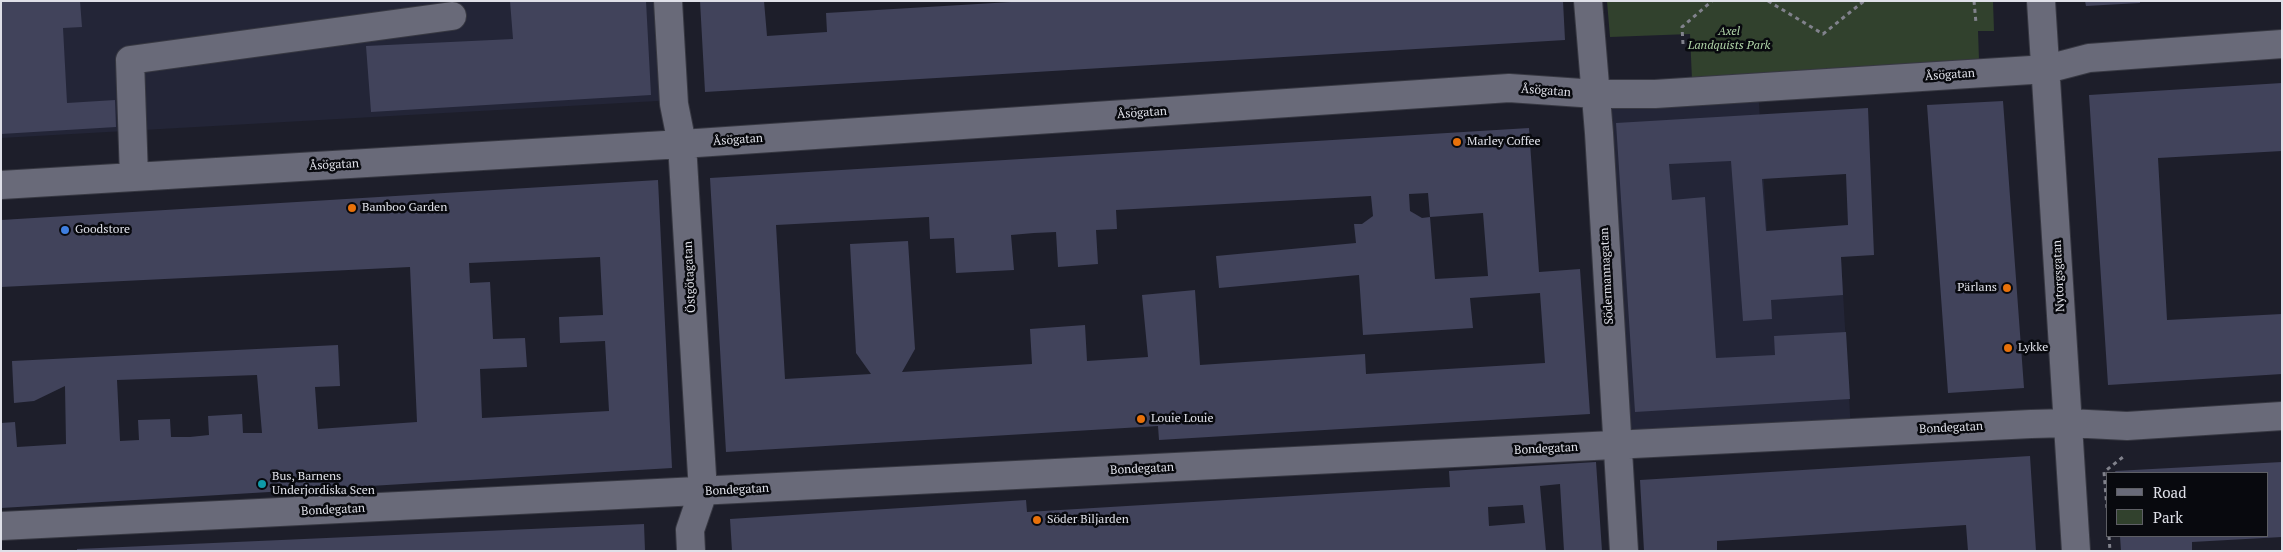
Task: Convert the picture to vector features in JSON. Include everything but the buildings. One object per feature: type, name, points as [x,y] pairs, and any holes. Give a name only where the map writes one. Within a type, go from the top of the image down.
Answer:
[{"type":"street","name":"Östgötagatan","points":[[668,1],[674,104],[682,144],[703,492],[690,530],[691,551]]},
{"type":"street","name":"Södermannagatan","points":[[1588,1],[1596,94],[1624,551]]},
{"type":"street","name":"Nytorgsgatan","points":[[2041,1],[2047,68],[2076,551]]},
{"type":"street","points":[[134,176],[130,60],[452,16]]},
{"type":"street","name":"Åsögatan","points":[[1,184],[682,144],[1508,88],[1596,94],[1655,94],[2047,68],[2089,58],[2282,44]]},
{"type":"street","name":"Bondegatan","points":[[1,526],[2068,423],[2127,426],[2282,416]]},
{"type":"path","points":[[1683,44],[1682,27],[1712,1]]},
{"type":"path","points":[[1768,1],[1823,34],[1864,1]]},
{"type":"path","points":[[1974,1],[1976,23]]},
{"type":"path","points":[[2106,496],[2104,472],[2125,456],[2129,456]]},
{"type":"path","points":[[2109,537],[2110,551]]},
{"type":"shaded area","points":[[1,1],[667,1],[675,100],[1,138]]},
{"type":"shaded area","points":[[1758,88],[1769,263],[1841,258],[1851,431],[1619,443],[1599,100]]},
{"type":"green space","name":"Axel Landquists Park","points":[[1607,1],[1993,1],[1994,31],[1978,31],[1979,60],[1692,80],[1690,34],[1610,37]]},
{"type":"place","name":"Marley Coffee","points":[[1457,142]]},
{"type":"place","name":"Bamboo Garden","points":[[352,208]]},
{"type":"place","name":"Goodstore","points":[[65,230]]},
{"type":"place","name":"Pärlans","points":[[2007,288]]},
{"type":"place","name":"Lykke","points":[[2008,348]]},
{"type":"place","name":"Louie Louie","points":[[1141,419]]},
{"type":"place","name":"Bus, Barnens Underjordiska Scen","points":[[262,484]]},
{"type":"place","name":"Söder Biljarden","points":[[1037,520]]}]
